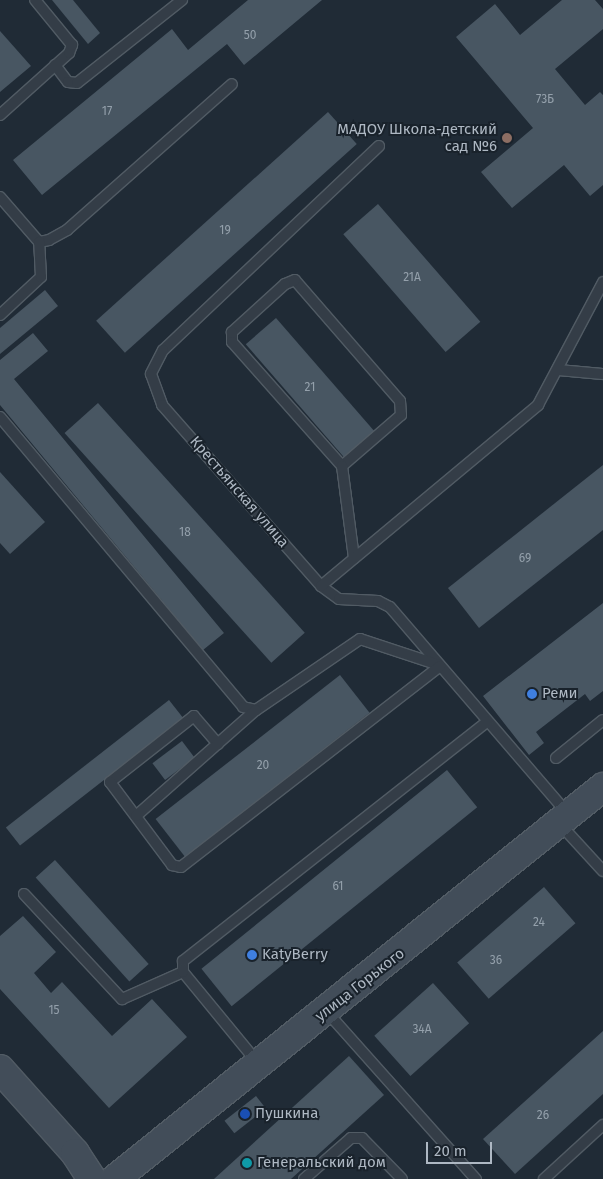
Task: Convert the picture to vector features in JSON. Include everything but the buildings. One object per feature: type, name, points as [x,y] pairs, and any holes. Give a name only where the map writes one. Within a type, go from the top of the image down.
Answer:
[{"type":"main road","name":"улица Горького","points":[[115,1179],[327,1011],[603,787]]},
{"type":"main road","points":[[4,1082],[75,1153],[92,1179]]},
{"type":"lane","points":[[0,115],[69,53],[70,41],[35,0]]},
{"type":"lane","points":[[55,65],[68,82],[77,83],[182,0]]},
{"type":"lane","points":[[39,242],[67,230],[232,84]]},
{"type":"lane","name":"Крестьянская улица","points":[[379,146],[163,350],[151,374],[162,405],[321,586],[339,599],[390,607],[487,722],[603,871]]},
{"type":"lane","points":[[0,197],[39,242],[41,277],[0,315]]},
{"type":"lane","points":[[342,466],[401,416],[400,401],[295,280],[285,284],[232,332],[232,342],[342,466],[354,558]]},
{"type":"lane","points":[[321,586],[538,405],[603,282]]},
{"type":"lane","points":[[558,370],[603,374]]},
{"type":"lane","points":[[0,417],[243,707],[256,710]]},
{"type":"lane","points":[[136,816],[256,710],[360,639],[440,666]]},
{"type":"lane","points":[[218,744],[194,716],[110,782],[172,865],[181,867],[440,666]]},
{"type":"lane","points":[[556,758],[603,720]]},
{"type":"lane","points":[[259,1065],[183,972],[183,961],[487,722]]},
{"type":"lane","points":[[24,894],[122,999],[183,972]]},
{"type":"lane","points":[[327,1011],[476,1179]]},
{"type":"lane","points":[[544,1179],[603,1125]]},
{"type":"lane","points":[[304,1179],[351,1138],[362,1138],[402,1179]]},
{"type":"place","name":"МАДОУ Школа-детский сад №6","points":[[507,138]]},
{"type":"place","name":"Реми","points":[[532,694]]},
{"type":"place","name":"KatyBerry","points":[[252,955]]},
{"type":"place","name":"Пушкина","points":[[245,1114]]},
{"type":"place","name":"Генеральский дом","points":[[247,1163]]}]
